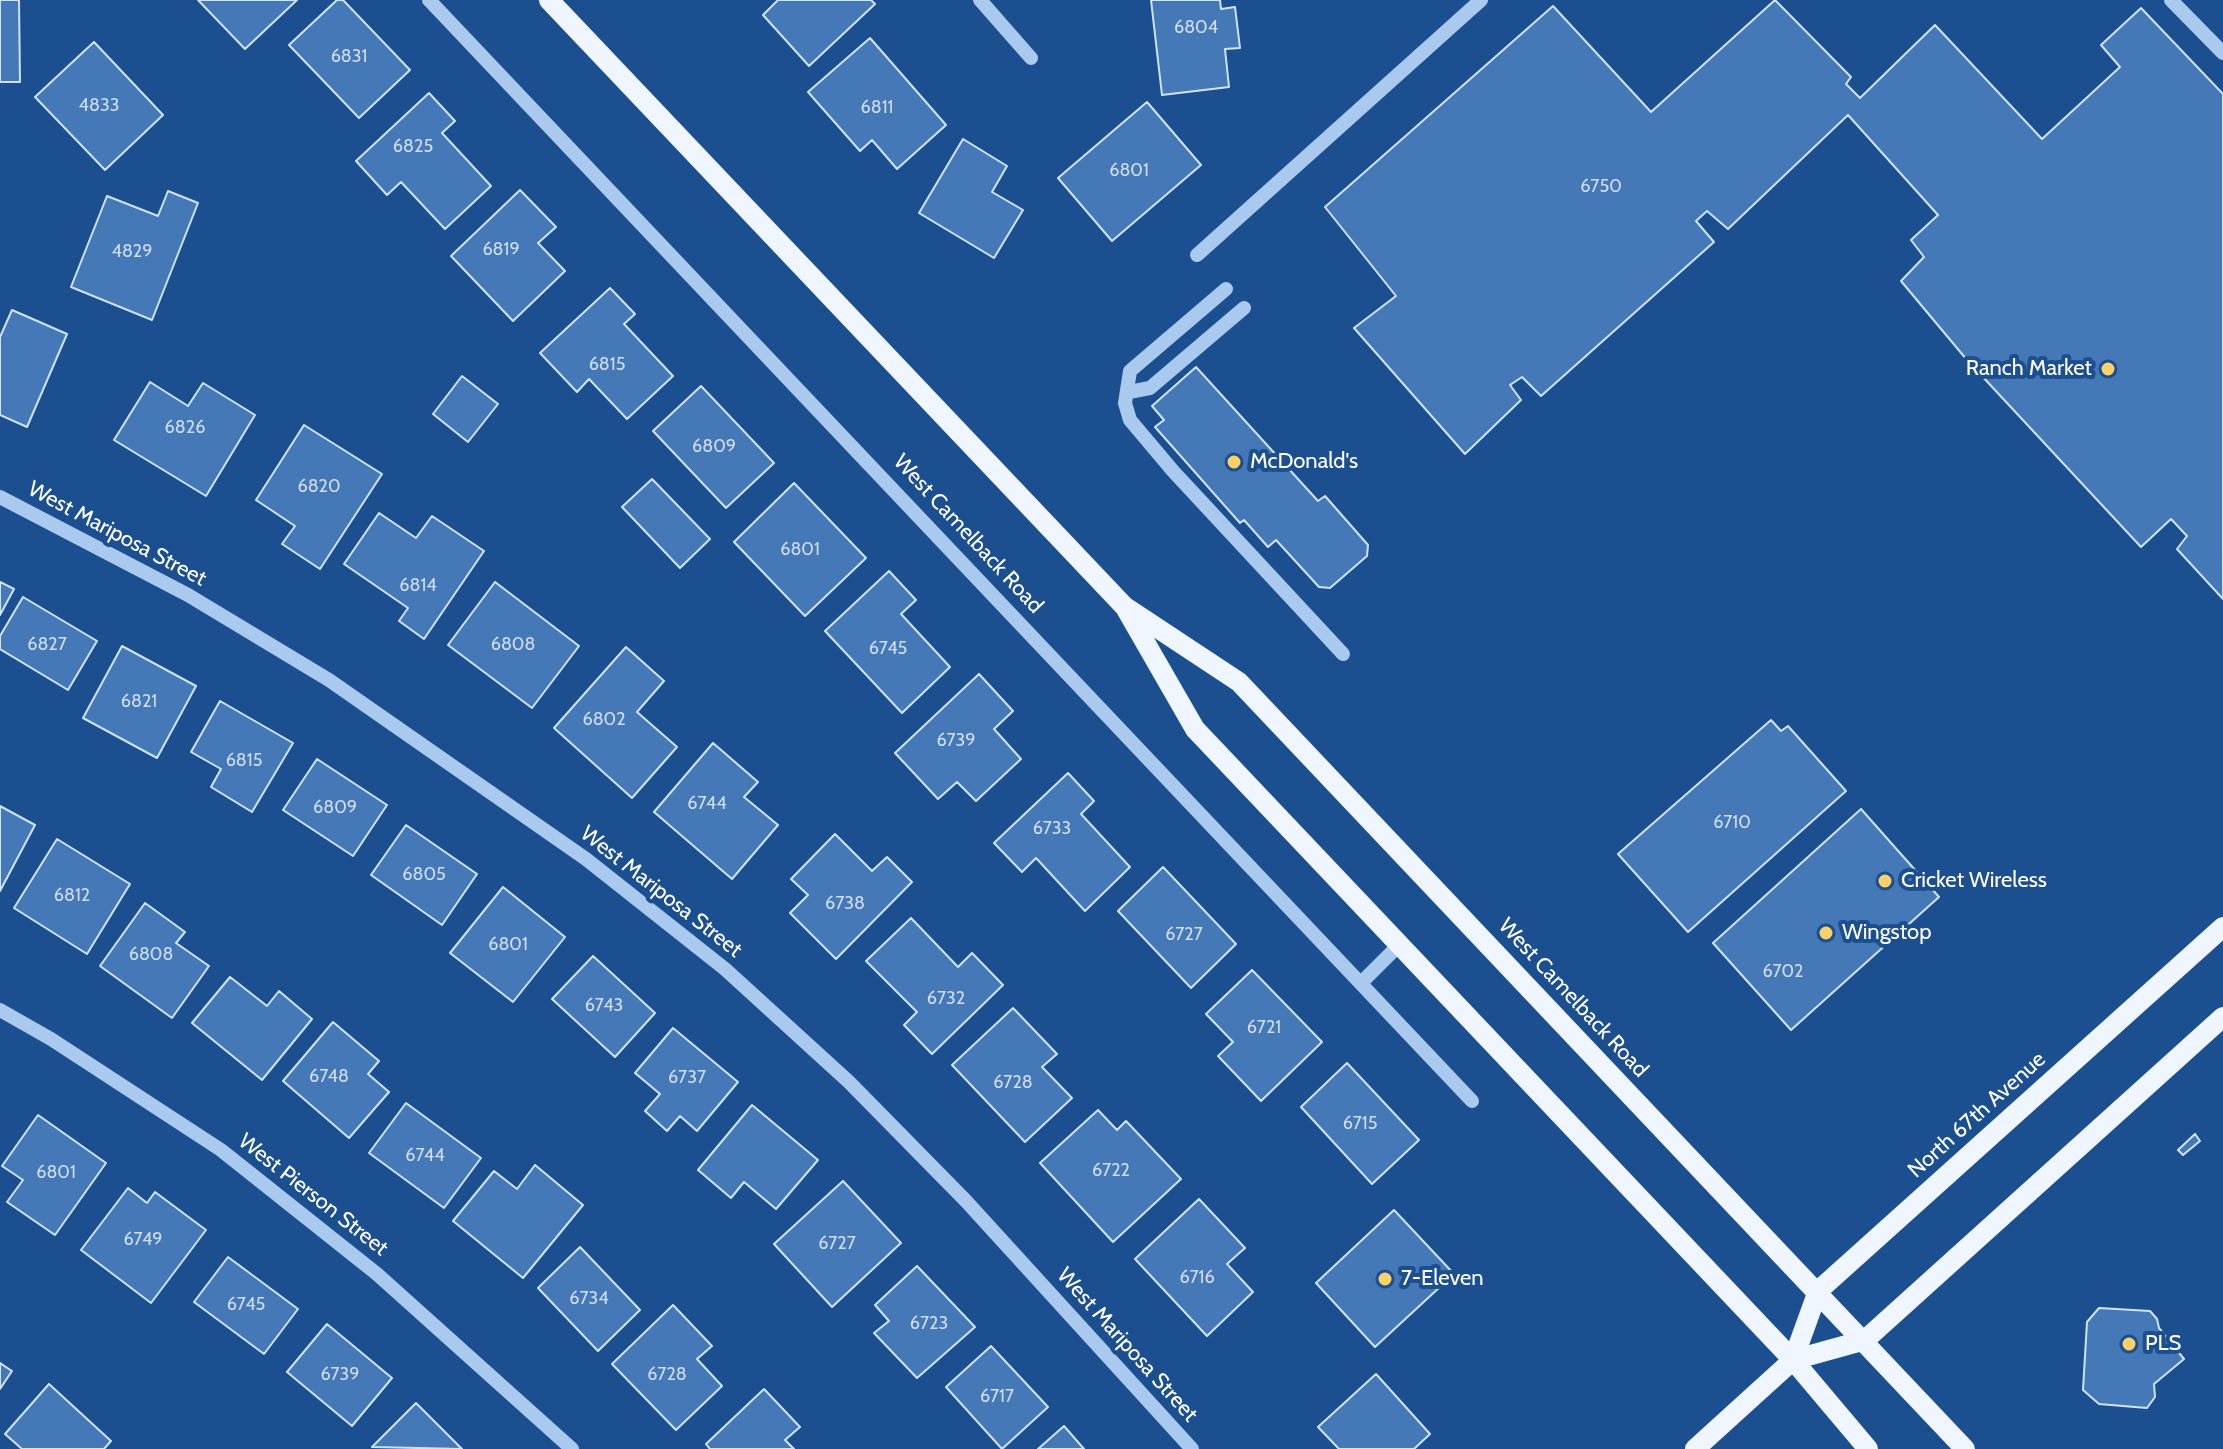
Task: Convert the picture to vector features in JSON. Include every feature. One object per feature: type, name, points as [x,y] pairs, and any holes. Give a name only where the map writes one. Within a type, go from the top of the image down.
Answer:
[{"type":"main road","name":"West Camelback Road","points":[[549,0],[1124,606],[1239,682],[1965,1449]]},
{"type":"main road","name":"West Camelback Road","points":[[1124,606],[1195,729],[1793,1360],[1868,1449]]},
{"type":"main road","name":"North 67th Avenue","points":[[1793,1360],[1818,1291],[2223,927]]},
{"type":"main road","name":"North 67th Avenue","points":[[1695,1449],[1793,1360],[1865,1340],[2223,1017]]},
{"type":"street","name":"West Camelback Road","points":[[429,0],[1472,1101]]},
{"type":"street","points":[[980,0],[1031,58]]},
{"type":"street","points":[[1197,255],[1481,0]]},
{"type":"street","points":[[2171,0],[2223,53]]},
{"type":"street","points":[[1226,289],[1130,371],[1125,403],[1130,420],[1173,471],[1343,654]]},
{"type":"street","points":[[1129,392],[1150,388],[1244,308]]},
{"type":"street","name":"West Mariposa Street","points":[[0,497],[188,595],[329,680],[586,859],[725,969],[849,1082],[944,1179],[1192,1449]]},
{"type":"street","points":[[1361,983],[1400,944]]},
{"type":"street","name":"West Pierson Street","points":[[0,1010],[51,1039],[221,1150],[377,1274],[530,1408],[572,1449]]},
{"type":"building","points":[[0,0],[19,0],[20,82],[0,82]]},
{"type":"building","points":[[198,0],[297,0],[245,49]]},
{"type":"building","points":[[337,0],[343,0],[410,70],[359,118],[289,45]]},
{"type":"building","points":[[778,0],[871,0],[875,4],[809,66],[763,15]]},
{"type":"building","points":[[1151,0],[1220,0],[1221,9],[1235,7],[1240,48],[1225,49],[1229,87],[1162,95]]},
{"type":"building","points":[[1775,0],[1851,77],[1846,84],[1860,98],[1935,25],[2042,139],[2120,67],[2101,45],[2141,8],[2223,94],[2223,599],[2177,549],[2187,536],[2171,519],[2141,547],[1967,360],[1901,281],[1924,257],[1911,240],[1938,215],[1848,115],[1728,229],[1707,211],[1696,221],[1714,242],[1541,396],[1522,377],[1510,385],[1521,400],[1465,454],[1354,328],[1396,296],[1325,207],[1553,6],[1651,112]]},
{"type":"building","points":[[870,38],[946,125],[897,169],[872,140],[860,151],[808,92]]},
{"type":"building","points":[[94,42],[163,115],[105,170],[35,97]]},
{"type":"building","points":[[429,93],[455,121],[442,133],[491,186],[445,229],[401,182],[387,195],[356,161]]},
{"type":"building","points":[[1147,102],[1201,165],[1112,241],[1058,178]]},
{"type":"building","points":[[963,139],[1007,166],[992,192],[1023,210],[994,258],[919,213]]},
{"type":"building","points":[[520,190],[556,227],[538,243],[565,271],[513,321],[451,256]]},
{"type":"building","points":[[168,191],[198,203],[152,320],[71,287],[107,196],[158,216]]},
{"type":"building","points":[[610,288],[635,314],[624,324],[673,376],[627,419],[589,379],[577,392],[540,353]]},
{"type":"building","points":[[12,310],[67,334],[27,427],[0,415],[0,337]]},
{"type":"building","name":"McDonald's","points":[[1196,367],[1318,501],[1325,496],[1368,545],[1367,556],[1330,588],[1319,587],[1276,540],[1268,547],[1244,520],[1240,523],[1155,427],[1164,420],[1152,406]]},
{"type":"building","points":[[462,376],[498,404],[468,442],[433,414]]},
{"type":"building","points":[[150,382],[188,406],[203,383],[255,415],[206,496],[114,440]]},
{"type":"building","points":[[701,386],[774,463],[726,508],[653,431]]},
{"type":"building","points":[[304,425],[382,474],[320,569],[282,544],[295,526],[256,500]]},
{"type":"building","points":[[652,479],[710,539],[680,568],[622,507]]},
{"type":"building","points":[[794,483],[866,558],[805,616],[734,542]]},
{"type":"building","points":[[379,513],[416,538],[432,516],[484,551],[424,639],[399,621],[408,608],[344,564]]},
{"type":"building","points":[[889,571],[916,600],[901,614],[950,667],[902,713],[825,631]]},
{"type":"building","points":[[0,582],[14,589],[0,615]]},
{"type":"building","points":[[495,582],[579,646],[532,708],[448,645]]},
{"type":"building","points":[[23,597],[97,641],[68,690],[0,649],[0,636]]},
{"type":"building","points":[[122,646],[196,686],[157,758],[83,718]]},
{"type":"building","points":[[626,647],[664,681],[637,712],[677,747],[632,798],[554,728]]},
{"type":"building","points":[[979,674],[1013,711],[994,729],[1021,759],[976,801],[957,782],[938,799],[895,753]]},
{"type":"building","points":[[220,701],[293,743],[252,812],[211,787],[221,769],[191,752]]},
{"type":"building","points":[[1771,720],[1781,731],[1788,726],[1846,791],[1688,932],[1618,854]]},
{"type":"building","points":[[713,743],[758,782],[744,797],[778,825],[732,879],[654,812]]},
{"type":"building","points":[[317,759],[387,805],[353,856],[283,810]]},
{"type":"building","points":[[1068,773],[1094,801],[1081,814],[1130,867],[1085,911],[1036,858],[1022,872],[994,843]]},
{"type":"building","points":[[0,806],[35,825],[0,891]]},
{"type":"building","points":[[1861,809],[1939,897],[1791,1030],[1713,943]]},
{"type":"building","points":[[406,825],[477,874],[442,925],[371,875]]},
{"type":"building","points":[[835,834],[872,871],[887,857],[912,882],[836,959],[790,913],[808,895],[791,879]]},
{"type":"building","points":[[57,839],[130,884],[87,954],[14,908]]},
{"type":"building","points":[[1163,867],[1236,944],[1191,988],[1118,911]]},
{"type":"building","points":[[503,887],[565,937],[513,1002],[450,953]]},
{"type":"building","points":[[145,903],[185,932],[176,943],[209,966],[172,1018],[100,966]]},
{"type":"building","points":[[911,918],[958,967],[972,953],[1003,985],[932,1054],[904,1025],[917,1012],[866,961]]},
{"type":"building","points":[[593,956],[655,1013],[615,1057],[552,999]]},
{"type":"building","points":[[1252,970],[1322,1042],[1261,1101],[1218,1056],[1233,1042],[1206,1014]]},
{"type":"building","points":[[230,977],[267,1006],[279,991],[312,1019],[262,1080],[192,1023]]},
{"type":"building","points":[[1013,1008],[1057,1054],[1042,1067],[1072,1098],[1025,1142],[952,1065]]},
{"type":"building","points":[[333,1022],[379,1061],[368,1074],[389,1092],[349,1138],[283,1081]]},
{"type":"building","points":[[673,1028],[738,1082],[697,1131],[680,1116],[667,1131],[645,1111],[660,1094],[635,1073]]},
{"type":"building","points":[[1347,1063],[1419,1140],[1372,1184],[1301,1107]]},
{"type":"building","points":[[406,1103],[481,1158],[444,1208],[369,1153]]},
{"type":"building","points":[[752,1105],[818,1160],[776,1209],[744,1182],[731,1198],[698,1170]]},
{"type":"building","points":[[1098,1110],[1117,1130],[1126,1121],[1181,1179],[1113,1242],[1040,1163]]},
{"type":"building","points":[[38,1115],[106,1163],[55,1235],[7,1202],[23,1180],[2,1166]]},
{"type":"building","points":[[2195,1134],[2200,1141],[2183,1155],[2178,1150]]},
{"type":"building","points":[[535,1165],[583,1205],[523,1278],[453,1221],[494,1171],[517,1189]]},
{"type":"building","points":[[843,1181],[901,1243],[832,1307],[774,1244]]},
{"type":"building","points":[[128,1188],[147,1203],[155,1192],[206,1230],[151,1303],[81,1250]]},
{"type":"building","points":[[1199,1199],[1245,1248],[1227,1264],[1253,1292],[1207,1336],[1135,1259]]},
{"type":"building","name":"7-Eleven","points":[[1394,1210],[1454,1274],[1375,1347],[1316,1283]]},
{"type":"building","points":[[580,1247],[640,1310],[598,1351],[538,1288]]},
{"type":"building","points":[[228,1257],[298,1309],[264,1354],[194,1302]]},
{"type":"building","points":[[917,1266],[975,1327],[917,1378],[874,1333],[889,1321],[875,1305]]},
{"type":"building","points":[[673,1305],[712,1346],[697,1359],[722,1386],[676,1430],[612,1364]]},
{"type":"building","name":"PLS","points":[[2099,1308],[2150,1311],[2157,1319],[2159,1328],[2184,1359],[2154,1384],[2155,1397],[2147,1408],[2099,1404],[2083,1390],[2087,1322]]},
{"type":"building","points":[[327,1324],[392,1378],[352,1426],[287,1372]]},
{"type":"building","points":[[991,1346],[1048,1407],[1002,1449],[946,1387]]},
{"type":"building","points":[[0,1363],[12,1371],[0,1389]]},
{"type":"building","points":[[1376,1374],[1430,1434],[1414,1449],[1339,1449],[1318,1427]]},
{"type":"building","points":[[49,1384],[111,1441],[104,1449],[22,1449],[5,1434]]},
{"type":"building","points":[[764,1389],[800,1427],[785,1440],[794,1449],[710,1449],[706,1444]]},
{"type":"building","points":[[416,1403],[462,1449],[372,1447]]},
{"type":"building","points":[[1064,1426],[1084,1449],[1038,1449]]},
{"type":"place","name":"Ranch Market","points":[[2108,369]]},
{"type":"place","name":"McDonald's","points":[[1234,462]]},
{"type":"place","name":"Cricket Wireless","points":[[1885,881]]},
{"type":"place","name":"Wingstop","points":[[1826,933]]},
{"type":"place","name":"7-Eleven","points":[[1385,1279]]},
{"type":"place","name":"PLS","points":[[2129,1344]]}]
